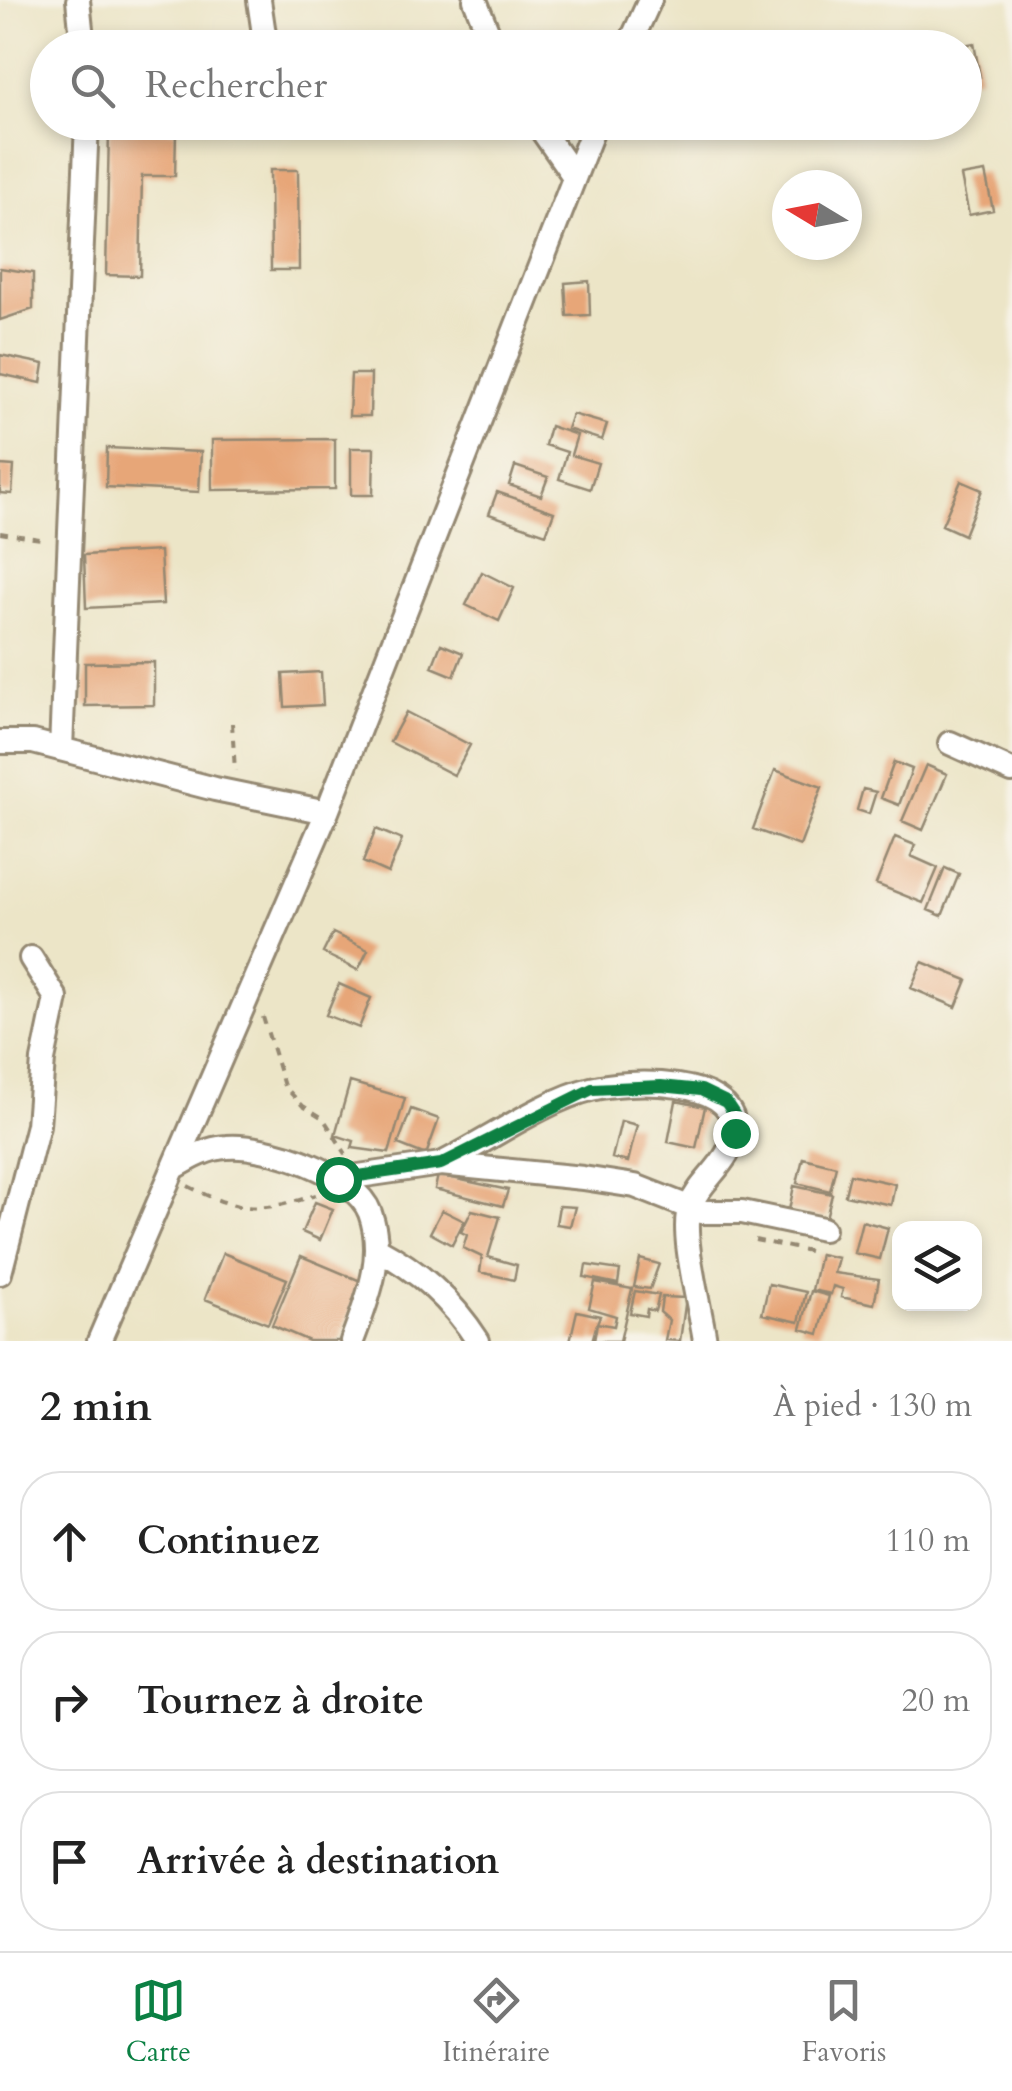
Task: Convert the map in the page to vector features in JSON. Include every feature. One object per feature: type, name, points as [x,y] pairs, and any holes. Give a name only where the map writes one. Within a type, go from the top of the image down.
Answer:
[{"type":"street","points":[[78,0],[80,30]]},
{"type":"street","points":[[259,0],[263,30]]},
{"type":"street","points":[[474,0],[486,30]]},
{"type":"street","points":[[636,30],[650,0]]},
{"type":"street","points":[[60,749],[72,543],[86,140]]},
{"type":"street","points":[[549,140],[573,175]]},
{"type":"street","points":[[100,1341],[327,812],[588,140]]},
{"type":"street","points":[[0,742],[60,749],[327,812]]},
{"type":"street","points":[[950,743],[1012,771]]},
{"type":"street","points":[[0,1273],[38,1125],[44,1060],[56,998],[31,958]]},
{"type":"street","points":[[174,1172],[198,1154],[228,1146],[289,1158],[350,1181],[441,1164],[592,1089],[685,1086],[726,1102],[734,1114],[735,1133],[726,1156],[689,1208],[688,1248],[705,1341]]},
{"type":"street","points":[[441,1164],[634,1186],[712,1214],[765,1215],[823,1229]]},
{"type":"street","points":[[350,1181],[371,1216],[376,1248],[375,1276],[352,1341]]},
{"type":"street","points":[[376,1248],[410,1266],[456,1307],[478,1341]]},
{"type":"path","points":[[0,533],[72,543]]},
{"type":"path","points":[[232,724],[236,776],[255,798]]},
{"type":"path","points":[[174,1172],[234,1209],[284,1206],[350,1181],[324,1118],[303,1106],[284,1086],[254,989]]},
{"type":"building","points":[[109,140],[176,140],[175,176],[142,176],[140,276],[106,275]]},
{"type":"building","points":[[270,170],[298,170],[299,270],[271,270]]},
{"type":"building","points":[[985,172],[993,210],[969,215],[961,176]]},
{"type":"building","points":[[0,268],[33,273],[33,309],[0,320]]},
{"type":"building","points":[[589,281],[590,315],[567,316],[565,283]]},
{"type":"building","points":[[0,355],[44,364],[41,383],[0,374]]},
{"type":"building","points":[[351,374],[371,374],[370,416],[349,416]]},
{"type":"building","points":[[572,414],[607,424],[602,440],[567,429]]},
{"type":"building","points":[[550,426],[577,435],[571,455],[598,463],[590,489],[559,479],[567,452],[545,445]]},
{"type":"building","points":[[335,439],[335,489],[212,490],[212,440]]},
{"type":"building","points":[[107,448],[201,452],[199,492],[106,487]]},
{"type":"building","points":[[351,448],[374,448],[373,495],[351,495]]},
{"type":"building","points":[[0,465],[14,466],[12,494],[0,493]]},
{"type":"building","points":[[515,466],[548,477],[541,496],[509,485]]},
{"type":"building","points":[[961,481],[982,490],[964,535],[942,525]]},
{"type":"building","points":[[497,492],[554,512],[546,534],[489,514]]},
{"type":"building","points":[[160,551],[163,604],[86,608],[84,555]]},
{"type":"building","points":[[482,572],[514,588],[499,621],[466,605]]},
{"type":"building","points":[[441,644],[463,653],[454,676],[432,667]]},
{"type":"building","points":[[154,662],[154,705],[85,706],[85,663]]},
{"type":"building","points":[[321,672],[323,705],[285,707],[283,674]]},
{"type":"building","points":[[406,712],[470,745],[454,775],[390,742]]},
{"type":"building","points":[[894,762],[912,769],[899,805],[881,798]]},
{"type":"building","points":[[926,765],[947,774],[923,830],[902,821]]},
{"type":"building","points":[[775,770],[822,787],[800,846],[753,829]]},
{"type":"building","points":[[863,789],[876,792],[869,814],[857,810]]},
{"type":"building","points":[[376,829],[402,840],[388,873],[363,862]]},
{"type":"building","points":[[895,837],[915,845],[911,856],[938,868],[923,903],[876,884]]},
{"type":"building","points":[[945,868],[959,874],[942,916],[928,910]]},
{"type":"building","points":[[333,933],[368,950],[358,970],[323,953]]},
{"type":"building","points":[[922,962],[967,980],[956,1007],[911,988]]},
{"type":"building","points":[[339,984],[371,998],[359,1028],[326,1015]]},
{"type":"building","points":[[350,1082],[405,1098],[389,1153],[352,1148],[354,1141],[335,1135]]},
{"type":"building","points":[[676,1101],[705,1107],[696,1148],[668,1142]]},
{"type":"building","points":[[411,1109],[439,1119],[426,1155],[398,1144]]},
{"type":"building","points":[[621,1121],[637,1125],[628,1162],[612,1158]]},
{"type":"building","points":[[803,1158],[836,1166],[830,1191],[797,1183]]},
{"type":"building","points":[[850,1174],[895,1184],[891,1205],[845,1195]]},
{"type":"building","points":[[438,1175],[508,1190],[503,1206],[435,1189]]},
{"type":"building","points":[[794,1186],[832,1194],[826,1218],[789,1210]]},
{"type":"building","points":[[315,1202],[333,1209],[320,1240],[302,1232]]},
{"type":"building","points":[[559,1206],[575,1207],[570,1226],[556,1224]]},
{"type":"building","points":[[442,1210],[464,1221],[452,1245],[430,1233]]},
{"type":"building","points":[[472,1210],[500,1217],[488,1257],[517,1265],[514,1280],[480,1272],[482,1257],[463,1248],[467,1235],[461,1232]]},
{"type":"building","points":[[862,1221],[888,1228],[880,1259],[854,1253]]},
{"type":"building","points":[[223,1253],[287,1279],[268,1324],[205,1299]]},
{"type":"building","points":[[820,1254],[838,1258],[834,1273],[879,1279],[874,1304],[841,1297],[843,1289],[833,1286],[831,1294],[812,1290]]},
{"type":"building","points":[[301,1256],[363,1282],[339,1341],[309,1341],[272,1325]]},
{"type":"building","points":[[640,1259],[659,1264],[650,1289],[634,1287]]},
{"type":"building","points":[[586,1265],[620,1270],[618,1284],[584,1277]]},
{"type":"building","points":[[595,1282],[632,1289],[620,1341],[594,1341],[597,1323],[614,1326],[616,1316],[589,1308]]},
{"type":"building","points":[[769,1284],[806,1292],[799,1322],[762,1314]]},
{"type":"building","points":[[635,1291],[659,1295],[655,1311],[647,1309],[646,1316],[630,1313]]},
{"type":"building","points":[[811,1291],[829,1296],[819,1334],[801,1329]]},
{"type":"building","points":[[662,1297],[686,1298],[680,1341],[665,1340],[669,1320],[660,1312]]},
{"type":"building","points":[[577,1311],[600,1316],[592,1341],[570,1341]]},
{"type":"route","points":[[338,1179],[441,1164],[550,1106],[592,1089],[685,1086],[701,1090],[726,1102],[734,1114],[735,1133]]}]
